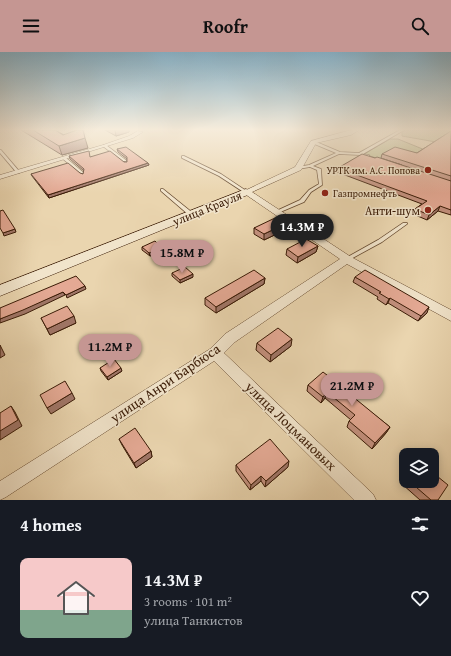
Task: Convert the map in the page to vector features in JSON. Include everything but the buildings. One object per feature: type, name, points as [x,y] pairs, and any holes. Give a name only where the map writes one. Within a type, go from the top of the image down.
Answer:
[{"type":"street","points":[[0,177],[88,151]]},
{"type":"street","points":[[298,168],[308,151]]},
{"type":"street","name":"улица Крауля","points":[[0,291],[192,215],[298,168]]},
{"type":"street","points":[[246,192],[347,258],[451,316]]},
{"type":"street","name":"улица Анри Барбюса","points":[[0,491],[215,353],[230,338],[347,258]]},
{"type":"street","name":"улица Лоцмановых","points":[[215,353],[367,500]]},
{"type":"lane","points":[[0,151],[18,172]]},
{"type":"lane","points":[[111,151],[126,162]]},
{"type":"lane","points":[[335,151],[339,153],[360,154],[370,157]]},
{"type":"lane","points":[[360,154],[366,151]]},
{"type":"lane","points":[[298,168],[310,166],[339,153]]},
{"type":"lane","points":[[183,157],[220,175],[246,192]]},
{"type":"lane","points":[[64,158],[83,174]]},
{"type":"lane","points":[[276,212],[302,200],[310,190],[321,184],[319,169],[310,166]]},
{"type":"lane","points":[[162,190],[192,215]]},
{"type":"lane","points":[[347,258],[380,241],[405,224]]},
{"type":"green space","points":[[369,151],[426,151],[446,181],[364,154]]},
{"type":"place","name":"УРТК им. А.С. Попова","points":[[428,170]]},
{"type":"place","name":"Газпромнефть","points":[[325,193]]},
{"type":"place","name":"Анти-шум","points":[[428,210]]}]
